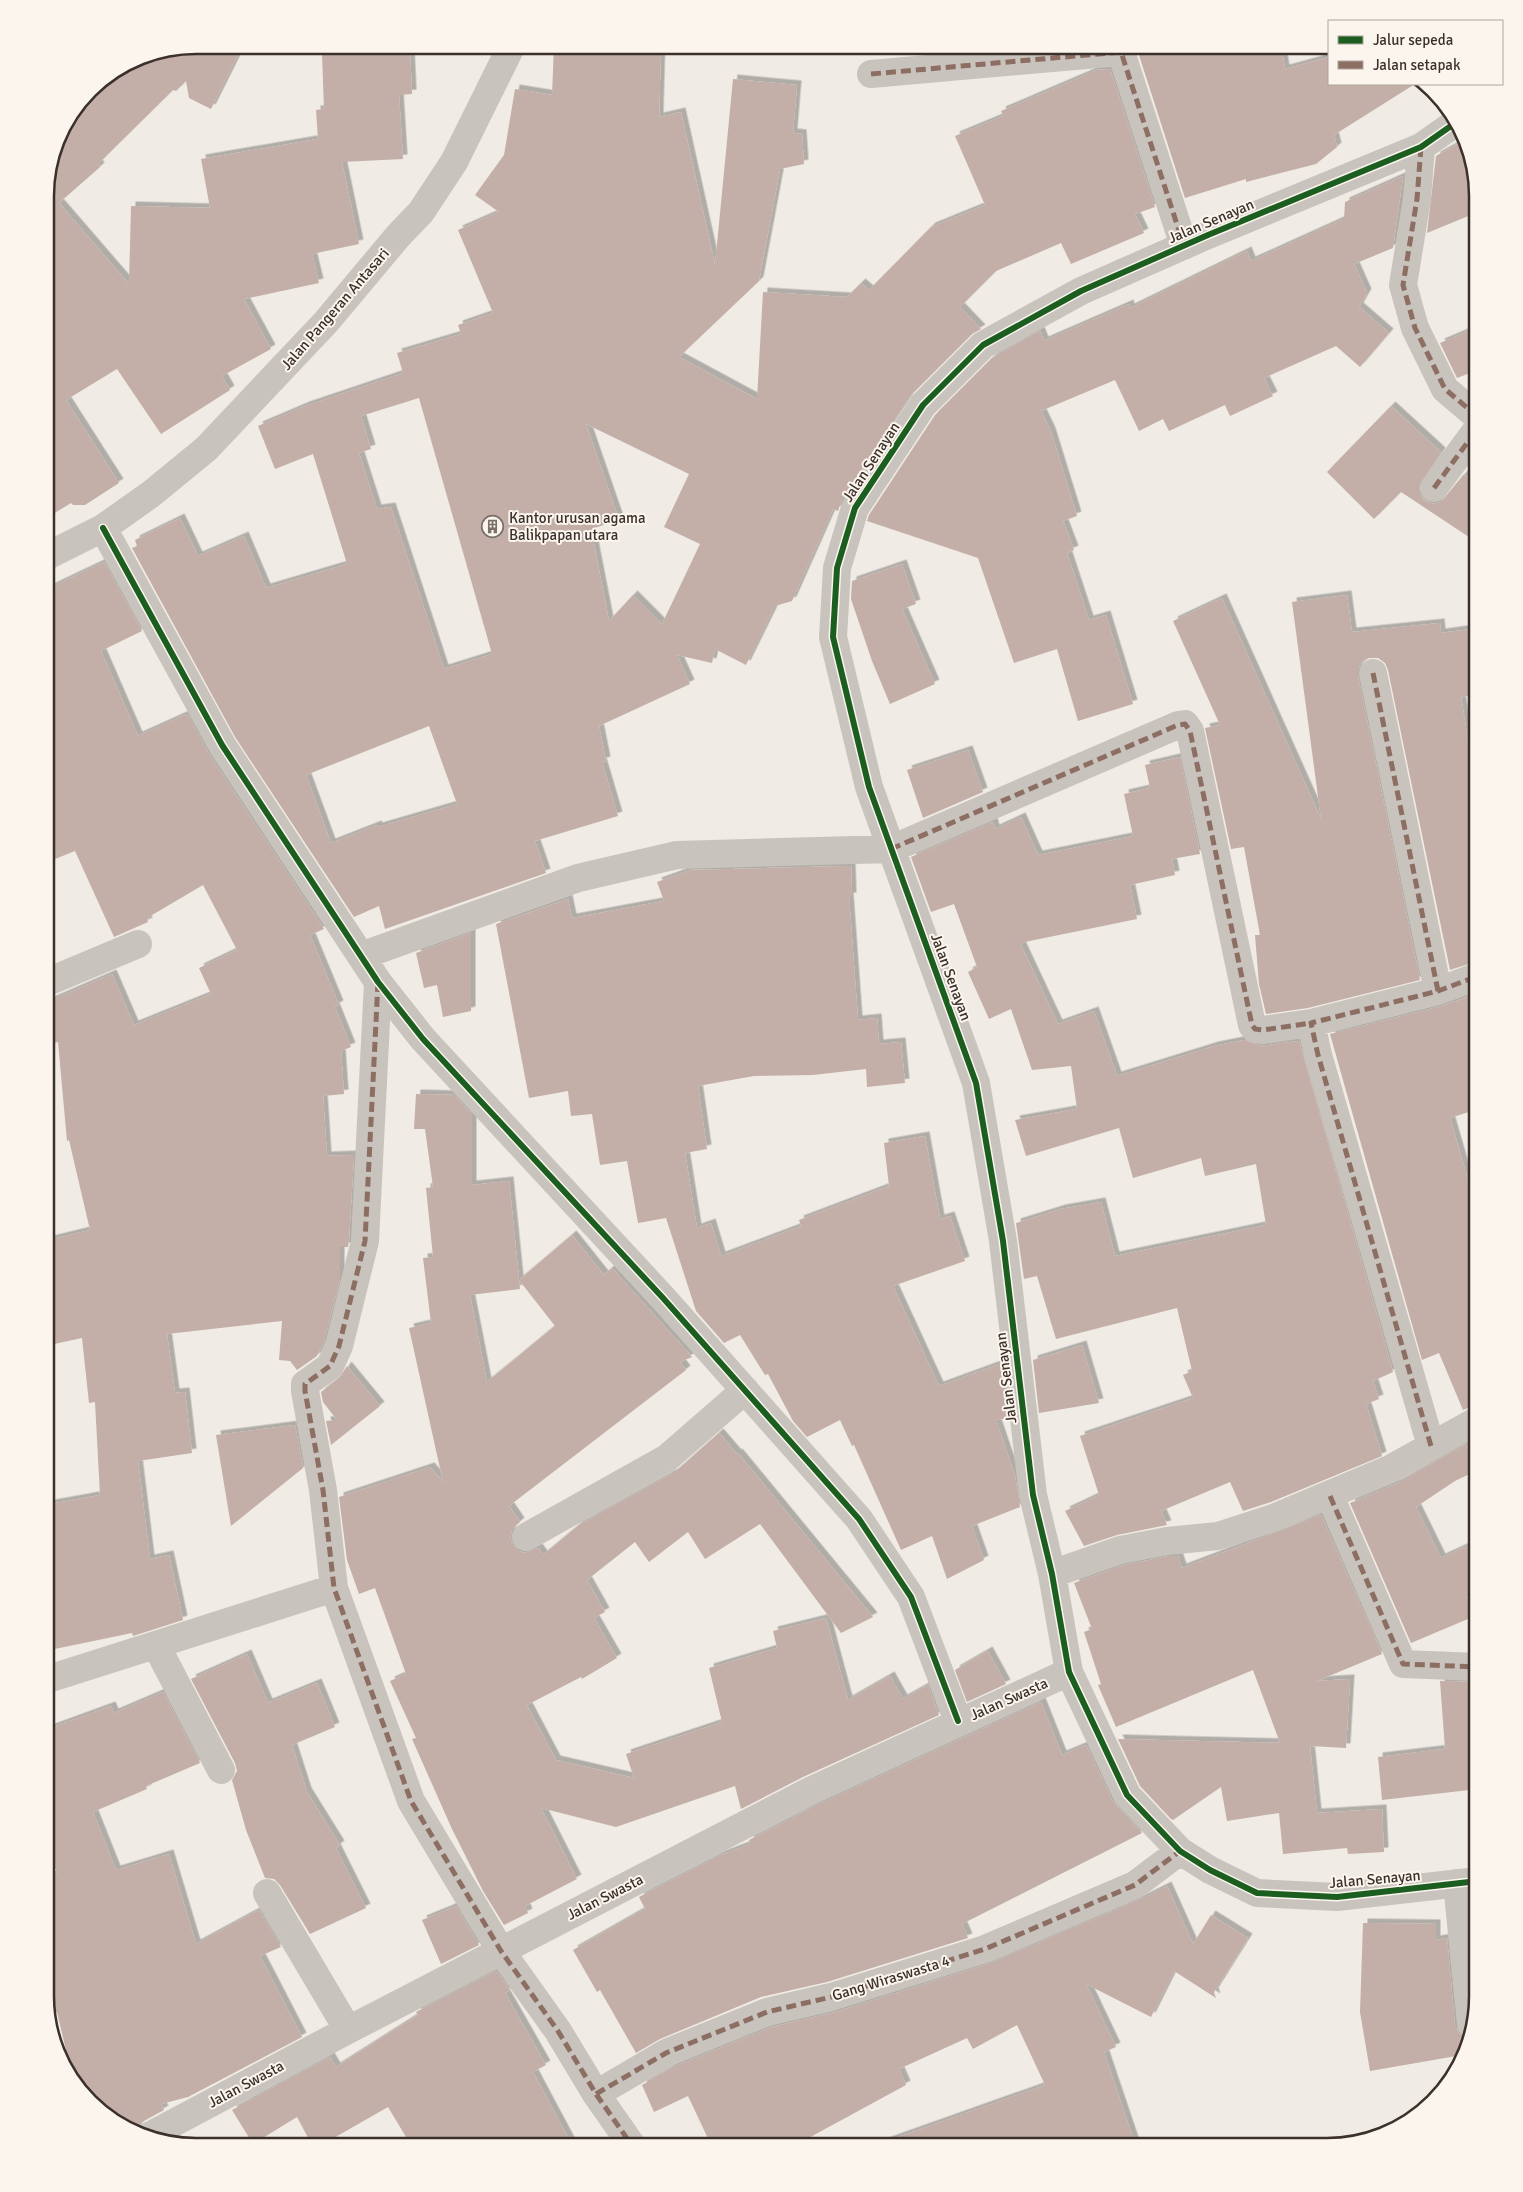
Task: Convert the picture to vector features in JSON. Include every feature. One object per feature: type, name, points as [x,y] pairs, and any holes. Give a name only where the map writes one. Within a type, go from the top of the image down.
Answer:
[{"type":"street","name":"Jalan Pangeran Antasari","points":[[54,552],[103,528],[151,494],[206,449],[326,322],[398,236],[422,212],[462,146],[508,54]]},
{"type":"street","points":[[871,74],[1068,54]]},
{"type":"street","points":[[1129,54],[1184,246]]},
{"type":"street","name":"Jalan Senayan","points":[[1451,127],[1421,148],[1184,246],[1081,291],[983,345],[923,405],[855,508],[837,568],[834,638],[869,787],[890,850],[976,1083],[1003,1240],[1033,1495],[1052,1574],[1069,1672],[1127,1795],[1180,1850],[1210,1870],[1257,1893],[1337,1897],[1467,1882]]},
{"type":"street","points":[[1421,148],[1417,199],[1403,285],[1415,328],[1446,389],[1469,409]]},
{"type":"street","points":[[1434,488],[1469,440]]},
{"type":"street","points":[[103,528],[222,745],[378,982],[423,1039],[657,1291],[859,1519],[911,1597],[958,1721]]},
{"type":"street","points":[[1374,673],[1438,991]]},
{"type":"street","points":[[361,956],[578,878],[677,855],[890,850],[1178,725],[1185,724],[1190,731],[1254,1028],[1263,1030],[1311,1023],[1438,991],[1469,979]]},
{"type":"street","points":[[54,979],[138,944]]},
{"type":"street","points":[[378,982],[365,1241],[339,1346],[330,1366],[306,1384],[305,1391],[323,1490],[334,1588],[411,1801],[501,1951],[558,2031],[596,2094],[627,2138]]},
{"type":"street","points":[[1311,1023],[1318,1055],[1431,1446]]},
{"type":"street","points":[[526,1537],[667,1458],[745,1390]]},
{"type":"street","points":[[1052,1574],[1120,1550],[1167,1541],[1218,1536],[1330,1496],[1390,1469],[1469,1425]]},
{"type":"street","points":[[1330,1496],[1403,1664],[1469,1667]]},
{"type":"street","points":[[54,1677],[334,1588]]},
{"type":"street","points":[[156,1645],[220,1770]]},
{"type":"street","name":"Jalan Swasta","points":[[156,2132],[348,2030],[810,1790],[1069,1672]]},
{"type":"street","name":"Gang Wiraswasta 4","points":[[596,2094],[666,2053],[767,2012],[831,1997],[985,1949],[1135,1885],[1180,1850]]},
{"type":"street","points":[[1467,1882],[1469,1953]]},
{"type":"street","points":[[267,1893],[348,2030]]},
{"type":"building","points":[[186,54],[238,54],[211,109],[189,98],[186,81],[176,91],[173,90],[98,164],[100,167],[59,203],[129,284],[131,206],[210,208],[201,159],[318,139],[316,110],[324,109],[322,54],[410,54],[412,94],[399,95],[403,159],[342,162],[359,244],[312,254],[319,283],[244,299],[271,349],[222,376],[230,390],[161,434],[117,369],[66,400],[119,483],[85,505],[73,505],[71,503],[54,513],[54,186],[59,159],[65,141],[73,125],[89,102],[117,78],[150,61]]},
{"type":"building","points":[[554,54],[661,54],[659,117],[681,112],[715,265],[733,79],[797,85],[793,133],[802,134],[804,164],[780,169],[759,281],[679,357],[757,399],[763,292],[847,297],[861,283],[869,290],[931,227],[985,205],[955,136],[1003,116],[1001,111],[1097,70],[1110,69],[1155,207],[1135,214],[1144,233],[1071,264],[1061,243],[996,271],[960,307],[981,329],[972,334],[910,396],[842,499],[838,511],[833,509],[792,601],[775,606],[746,665],[715,649],[712,663],[677,655],[690,684],[599,726],[606,761],[602,762],[618,816],[535,841],[546,873],[385,929],[379,906],[354,917],[235,737],[132,548],[137,546],[135,540],[180,518],[198,556],[244,536],[266,588],[347,564],[313,454],[275,469],[258,426],[305,406],[403,373],[397,353],[461,334],[458,325],[493,313],[458,230],[499,212],[475,195],[504,155],[515,89],[552,95]],"holes":[[[419,398],[492,654],[444,669],[391,507],[377,509],[359,453],[371,449],[361,416]],[[586,424],[689,474],[664,527],[700,544],[662,624],[633,595],[609,621],[591,529],[619,520]],[[429,726],[457,804],[378,827],[377,825],[331,843],[306,775]]]},
{"type":"building","points":[[1139,54],[1282,54],[1285,69],[1328,57],[1328,85],[1413,85],[1334,135],[1337,147],[1316,164],[1246,182],[1246,179],[1185,198]]},
{"type":"building","points":[[1459,143],[1468,177],[1469,216],[1427,233],[1436,156]]},
{"type":"building","points":[[1403,176],[1393,248],[1354,264],[1367,293],[1359,307],[1389,333],[1360,367],[1336,346],[1264,378],[1273,396],[1230,416],[1225,405],[1169,431],[1163,419],[1139,431],[1115,380],[1041,411],[1051,432],[1077,516],[1063,521],[1074,550],[1067,553],[1089,620],[1106,615],[1133,704],[1078,721],[1057,649],[1014,663],[978,558],[867,521],[869,515],[935,415],[992,358],[1040,331],[1044,341],[1129,304],[1130,308],[1247,251],[1251,261],[1344,219],[1345,202]]},
{"type":"building","points":[[1469,331],[1469,373],[1457,378],[1440,343]]},
{"type":"building","points":[[1391,406],[1441,452],[1419,486],[1420,494],[1424,500],[1433,504],[1441,502],[1464,474],[1469,479],[1469,537],[1401,492],[1374,519],[1327,472]]},
{"type":"building","points":[[104,562],[142,631],[101,651],[138,736],[187,714],[209,754],[324,929],[310,935],[339,1005],[335,1007],[351,1047],[341,1051],[344,1094],[323,1096],[327,1156],[354,1155],[348,1247],[340,1247],[340,1279],[324,1341],[317,1356],[297,1370],[290,1361],[279,1360],[282,1321],[167,1334],[175,1393],[185,1392],[192,1453],[138,1461],[150,1559],[169,1555],[183,1620],[133,1636],[132,1633],[54,1649],[54,1503],[100,1495],[95,1402],[89,1403],[82,1338],[54,1344],[54,1239],[90,1230],[69,1140],[67,1141],[58,1042],[54,1043],[54,999],[112,974],[134,1025],[211,994],[199,968],[237,950],[203,885],[147,918],[148,922],[114,937],[75,851],[54,859],[54,586]]},
{"type":"building","points":[[902,564],[916,604],[902,609],[935,684],[890,704],[872,661],[851,599],[852,581]]},
{"type":"building","points":[[1347,595],[1352,632],[1440,623],[1441,633],[1469,629],[1469,696],[1461,697],[1469,747],[1469,964],[1450,970],[1388,670],[1385,663],[1378,658],[1369,658],[1362,662],[1358,668],[1358,676],[1420,980],[1308,1008],[1266,1014],[1259,984],[1255,935],[1260,935],[1244,847],[1231,849],[1205,728],[1220,725],[1173,621],[1222,598],[1321,819],[1292,602]]},
{"type":"building","points":[[968,750],[983,792],[923,818],[907,770]]},
{"type":"building","points":[[1180,757],[1200,854],[1172,859],[1175,875],[1130,885],[1137,919],[1020,943],[1058,1024],[1094,1011],[1117,1076],[1214,1046],[1244,1040],[1261,1046],[1299,1041],[1393,1372],[1373,1381],[1379,1399],[1366,1404],[1382,1456],[1271,1502],[1243,1511],[1230,1482],[1161,1511],[1167,1525],[1117,1535],[1084,1546],[1065,1511],[1099,1495],[1080,1436],[1193,1398],[1183,1375],[1192,1371],[1177,1308],[1056,1339],[1037,1276],[1024,1279],[1016,1223],[1061,1209],[1101,1202],[1115,1256],[1266,1225],[1256,1164],[1205,1176],[1201,1158],[1133,1178],[1119,1128],[1026,1156],[1015,1120],[1077,1109],[1071,1066],[1032,1070],[1011,1009],[989,1019],[968,972],[977,967],[954,904],[931,912],[911,857],[993,822],[995,829],[1021,817],[1038,855],[1133,836],[1124,794],[1150,788],[1145,765]]},
{"type":"building","points":[[851,866],[852,897],[849,897],[858,1020],[877,1018],[879,1044],[901,1042],[905,1083],[867,1087],[866,1069],[813,1075],[754,1076],[698,1086],[707,1149],[685,1153],[697,1228],[711,1223],[721,1256],[801,1226],[799,1220],[889,1186],[884,1143],[925,1136],[940,1219],[950,1216],[965,1261],[893,1286],[939,1386],[1002,1363],[1008,1418],[996,1420],[1015,1476],[1020,1507],[972,1526],[984,1560],[947,1579],[932,1536],[901,1550],[854,1445],[852,1446],[840,1420],[807,1437],[793,1421],[768,1374],[765,1375],[740,1335],[724,1343],[696,1311],[666,1218],[638,1223],[627,1161],[600,1165],[592,1114],[571,1116],[568,1091],[529,1098],[496,924],[568,899],[572,918],[664,901],[657,882],[690,870]]},
{"type":"building","points":[[471,933],[471,1011],[443,1017],[437,985],[424,988],[416,953]]},
{"type":"building","points":[[1469,996],[1469,1112],[1450,1118],[1469,1184],[1469,1408],[1463,1410],[1439,1353],[1422,1360],[1330,1034],[1442,1006]]},
{"type":"building","points":[[416,1094],[454,1095],[472,1115],[472,1185],[509,1181],[519,1280],[572,1235],[604,1275],[612,1268],[692,1357],[680,1362],[686,1370],[509,1506],[520,1522],[512,1529],[510,1537],[518,1551],[525,1553],[538,1548],[543,1555],[579,1525],[675,1472],[719,1433],[738,1453],[873,1617],[841,1633],[760,1524],[705,1559],[688,1532],[649,1562],[635,1542],[587,1580],[605,1612],[594,1618],[617,1658],[582,1679],[581,1677],[527,1705],[556,1760],[634,1778],[626,1754],[722,1722],[709,1668],[777,1648],[773,1631],[826,1618],[848,1700],[890,1676],[903,1699],[928,1685],[939,1715],[803,1777],[741,1809],[735,1786],[616,1827],[541,1808],[577,1879],[525,1906],[528,1913],[504,1925],[483,1891],[452,1829],[412,1739],[416,1738],[390,1681],[406,1674],[375,1588],[359,1594],[347,1560],[339,1497],[430,1467],[443,1482],[409,1328],[431,1323],[423,1258],[433,1257],[426,1188],[433,1187],[425,1129],[414,1129]],"holes":[[[519,1280],[555,1326],[487,1382],[470,1295],[520,1289]]]},
{"type":"building","points":[[1082,1345],[1099,1403],[1039,1413],[1033,1360]]},
{"type":"building","points":[[347,1366],[380,1406],[331,1445],[326,1421],[337,1420],[323,1402],[321,1392],[339,1378]]},
{"type":"building","points":[[295,1425],[303,1468],[231,1526],[216,1435]]},
{"type":"building","points":[[1466,1444],[1469,1450],[1469,1474],[1455,1481],[1416,1507],[1441,1558],[1469,1545],[1469,1591],[1465,1593],[1469,1602],[1469,1619],[1411,1643],[1350,1503],[1398,1483]]},
{"type":"building","points":[[1321,1515],[1382,1654],[1317,1681],[1350,1679],[1346,1748],[1310,1746],[1317,1813],[1382,1809],[1384,1852],[1348,1854],[1347,1848],[1283,1854],[1279,1813],[1227,1821],[1221,1787],[1173,1820],[1171,1819],[1140,1786],[1118,1739],[1280,1743],[1253,1670],[1116,1727],[1098,1685],[1101,1684],[1084,1632],[1092,1629],[1074,1583],[1124,1565],[1169,1556],[1178,1556],[1182,1568]]},
{"type":"building","points":[[988,1651],[1006,1684],[967,1702],[955,1670]]},
{"type":"building","points":[[247,1654],[268,1703],[317,1683],[335,1727],[292,1745],[307,1792],[340,1845],[336,1848],[366,1908],[310,1934],[280,1885],[274,1879],[265,1878],[246,1830],[232,1780],[237,1771],[235,1763],[191,1679]]},
{"type":"building","points":[[1440,1681],[1469,1682],[1469,1790],[1382,1800],[1378,1757],[1445,1749]]},
{"type":"building","points":[[163,1692],[200,1763],[146,1786],[147,1789],[93,1812],[116,1870],[169,1854],[196,1944],[259,1910],[281,1947],[260,1956],[302,2037],[188,2097],[161,2104],[164,2110],[142,2122],[139,2126],[109,2109],[83,2083],[67,2055],[57,2012],[55,2013],[54,1874],[57,1873],[54,1865],[54,1727],[111,1706],[114,1713]]},
{"type":"building","points":[[1041,1702],[1062,1755],[1086,1745],[1113,1802],[1142,1833],[962,1924],[968,1938],[827,1982],[761,1997],[660,2039],[636,2053],[600,1990],[597,1992],[573,1950],[645,1909],[639,1897],[721,1855],[750,1844],[749,1840],[817,1805]]},
{"type":"building","points":[[1167,1886],[1193,1944],[1211,1915],[1248,1938],[1214,1992],[1216,1998],[1174,1971],[1151,2017],[1086,1984],[1116,2047],[1104,2052],[1133,2138],[895,2138],[1045,2085],[1017,2025],[973,2049],[967,2038],[899,2069],[906,2085],[809,2138],[708,2138],[688,2096],[654,2112],[642,2085],[673,2067],[772,2027],[836,2012],[991,1963]]},
{"type":"building","points":[[456,1906],[479,1945],[441,1964],[422,1920]]},
{"type":"building","points":[[1363,1923],[1436,1924],[1436,1940],[1447,1938],[1455,2026],[1463,2036],[1455,2056],[1370,2071],[1360,2012]]},
{"type":"building","points":[[496,1971],[510,1990],[505,1993],[546,2065],[533,2072],[568,2138],[407,2138],[388,2107],[334,2138],[308,2138],[297,2117],[263,2138],[249,2138],[232,2110],[330,2057],[336,2067],[418,2015],[416,2012]]},
{"type":"marked path","points":[[871,74],[1098,54]]},
{"type":"marked path","points":[[1122,54],[1184,246]]},
{"type":"marked path","points":[[1421,147],[1417,199],[1403,285],[1415,328],[1445,389],[1469,409]]},
{"type":"marked path","points":[[1434,488],[1469,440]]},
{"type":"marked path","points":[[1373,673],[1438,991]]},
{"type":"marked path","points":[[891,849],[1178,725],[1185,724],[1190,731],[1252,1025],[1255,1029],[1263,1030],[1311,1023]]},
{"type":"marked path","points":[[1431,1446],[1318,1055],[1311,1023],[1438,991],[1469,979]]},
{"type":"marked path","points":[[378,982],[365,1241],[339,1346],[330,1366],[305,1384],[323,1490],[334,1588],[411,1801],[501,1951],[558,2031],[596,2094],[627,2138]]},
{"type":"marked path","points":[[1330,1496],[1403,1664],[1469,1667]]},
{"type":"marked path","points":[[596,2094],[666,2053],[767,2012],[831,1997],[985,1949],[1135,1885],[1180,1851]]},
{"type":"cycle path","points":[[1451,126],[1421,147],[1208,235],[1081,291],[983,345],[923,405],[855,508],[837,568],[833,637],[869,787],[976,1083],[1003,1241],[1033,1495],[1052,1574],[1069,1672],[1127,1795],[1180,1851],[1210,1870],[1257,1893],[1337,1897],[1469,1882]]},
{"type":"cycle path","points":[[103,528],[222,745],[378,982],[423,1039],[663,1298],[859,1519],[911,1597],[958,1721]]},
{"type":"place","name":"Kantor urusan agama Balikpapan utara","points":[[493,527]]}]
